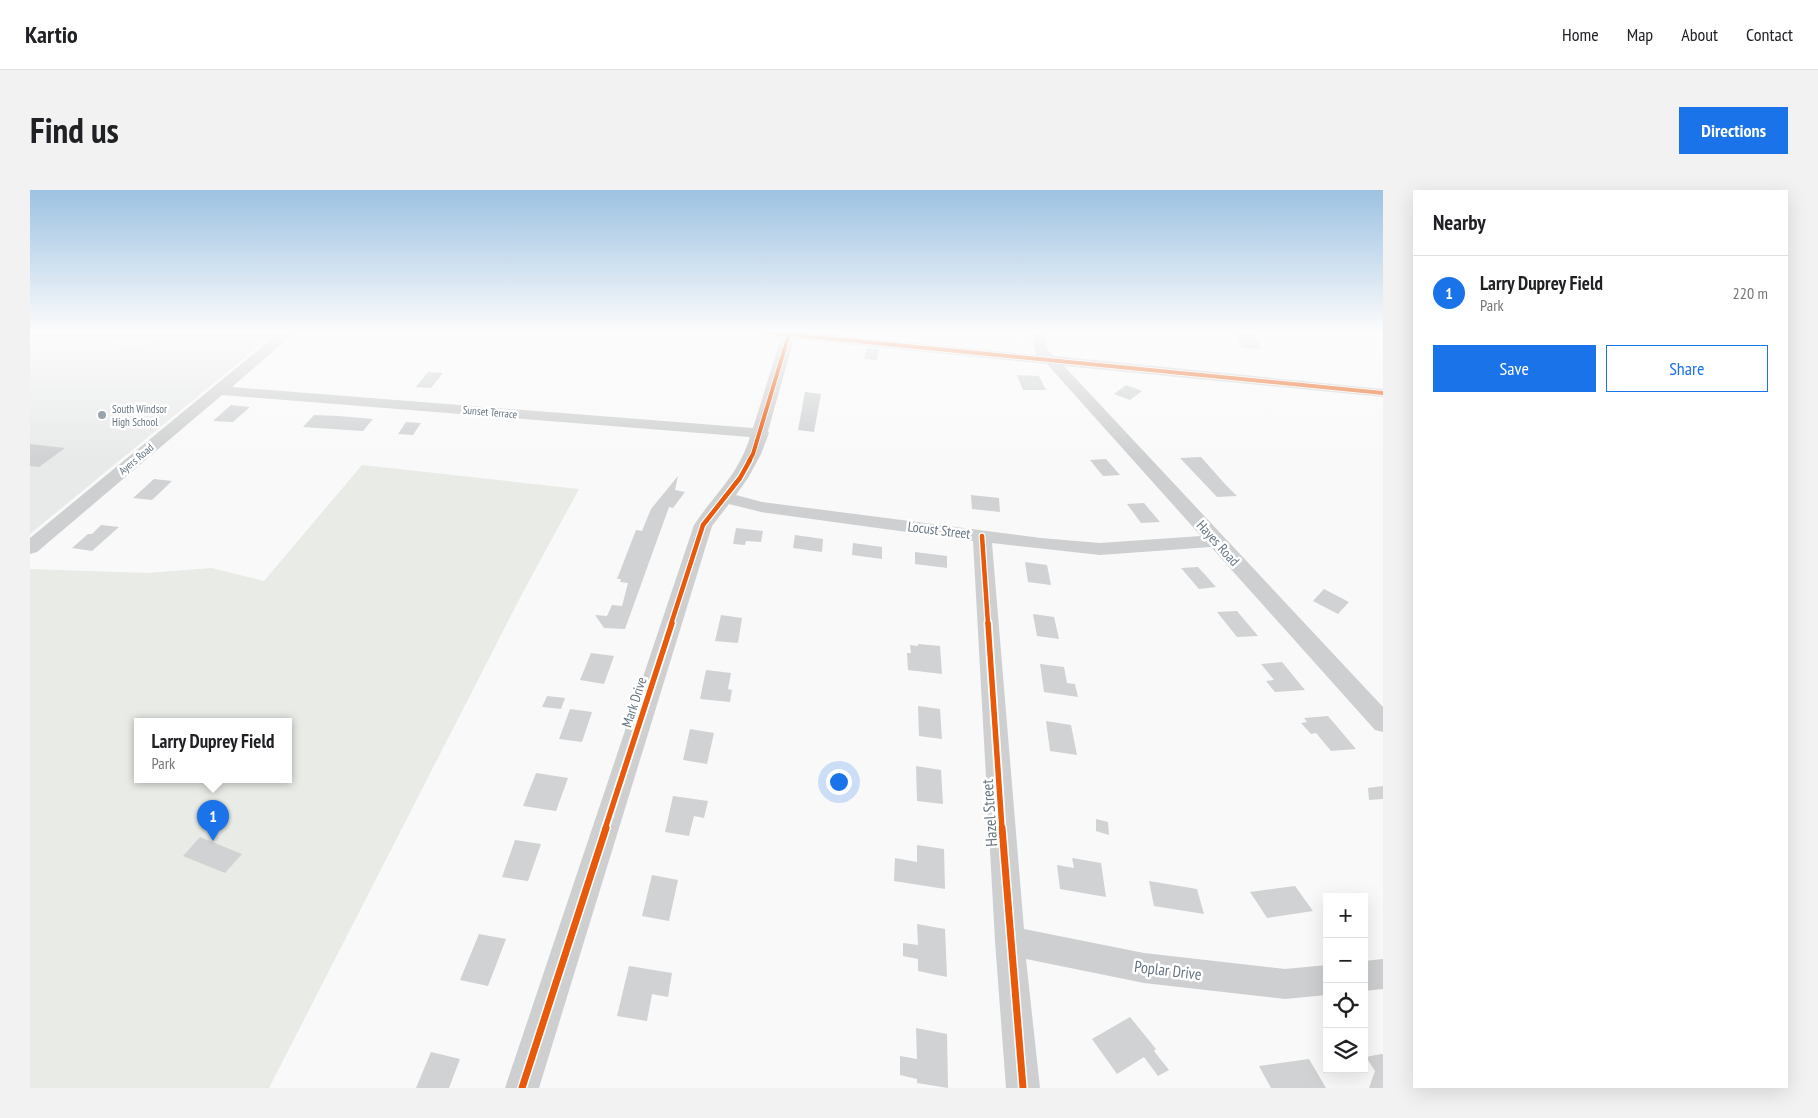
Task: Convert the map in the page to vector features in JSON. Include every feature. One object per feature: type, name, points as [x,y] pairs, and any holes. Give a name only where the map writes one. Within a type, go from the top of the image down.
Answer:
[{"type":"street","name":"Ayers Road","points":[[30,548],[238,374]]},
{"type":"street","name":"Mark Drive","points":[[522,1088],[703,525],[740,478],[754,454],[778,374]]},
{"type":"street","name":"Hayes Road","points":[[1064,374],[1383,723]]},
{"type":"street","points":[[1176,374],[1383,394]]},
{"type":"street","name":"Sunset Terrace","points":[[219,390],[761,433]]},
{"type":"street","name":"Locust Street","points":[[724,498],[761,507],[982,536],[1100,549],[1216,541]]},
{"type":"street","name":"Hazel Street","points":[[982,536],[1010,941],[1023,1088]]},
{"type":"street","name":"Poplar Drive","points":[[1010,941],[1144,968],[1285,984],[1323,980]]},
{"type":"street","points":[[1368,976],[1383,974]]},
{"type":"shaded area","name":"South Windsor High School","points":[[30,374],[225,374],[30,534]]},
{"type":"shaded area","points":[[362,465],[579,489],[522,594],[269,1088],[30,1088],[30,569],[147,573],[211,568],[264,581]]},
{"type":"building","points":[[426,374],[442,374],[431,388],[416,387]]},
{"type":"building","points":[[1017,375],[1039,376],[1046,390],[1023,390]]},
{"type":"building","points":[[1126,385],[1142,391],[1130,400],[1114,394]]},
{"type":"building","points":[[805,392],[821,394],[814,432],[798,430]]},
{"type":"building","points":[[231,405],[250,407],[233,422],[213,421]]},
{"type":"building","points":[[314,415],[373,419],[363,431],[303,427]]},
{"type":"building","points":[[406,422],[421,423],[413,435],[398,434]]},
{"type":"building","points":[[30,444],[65,448],[39,467],[30,466]]},
{"type":"building","points":[[1201,457],[1237,496],[1217,497],[1180,458]]},
{"type":"building","points":[[1106,459],[1120,475],[1103,476],[1090,460]]},
{"type":"building","points":[[678,476],[675,490],[685,492],[673,508],[669,507],[625,629],[604,628],[595,615],[607,616],[612,605],[622,606],[628,583],[620,582],[621,579],[617,579],[636,530],[642,531],[651,509]]},
{"type":"building","points":[[154,479],[172,481],[152,500],[133,498]]},
{"type":"building","points":[[971,495],[999,498],[1000,512],[972,509]]},
{"type":"building","points":[[1144,503],[1160,522],[1141,523],[1127,504]]},
{"type":"building","points":[[101,525],[119,527],[92,551],[72,548],[88,534],[92,534]]},
{"type":"building","points":[[736,528],[763,531],[761,542],[746,541],[745,545],[733,544]]},
{"type":"building","points":[[795,535],[823,539],[822,552],[793,548]]},
{"type":"building","points":[[853,543],[882,547],[882,559],[852,555]]},
{"type":"building","points":[[915,552],[947,556],[947,568],[915,564]]},
{"type":"building","points":[[1025,562],[1047,565],[1051,585],[1028,582]]},
{"type":"building","points":[[1198,567],[1216,587],[1199,589],[1181,568]]},
{"type":"building","points":[[1324,589],[1349,602],[1338,614],[1313,601]]},
{"type":"building","points":[[1237,611],[1258,636],[1237,637],[1217,612]]},
{"type":"building","points":[[1033,614],[1054,617],[1059,639],[1037,636]]},
{"type":"building","points":[[721,615],[742,618],[738,643],[715,641]]},
{"type":"building","points":[[918,644],[940,646],[942,674],[908,670],[907,653],[911,653],[910,645],[918,646]]},
{"type":"building","points":[[591,653],[614,656],[604,684],[580,680]]},
{"type":"building","points":[[1282,662],[1305,690],[1275,692],[1266,681],[1274,680],[1261,664]]},
{"type":"building","points":[[1040,664],[1064,667],[1067,683],[1075,684],[1078,697],[1044,692]]},
{"type":"building","points":[[706,670],[731,673],[728,689],[732,690],[730,702],[700,699]]},
{"type":"building","points":[[547,696],[565,698],[561,709],[542,707]]},
{"type":"building","points":[[918,706],[940,709],[942,739],[919,736]]},
{"type":"building","points":[[570,709],[592,712],[582,742],[559,739]]},
{"type":"building","points":[[1328,716],[1356,749],[1331,751],[1316,733],[1311,734],[1301,723],[1307,722],[1304,718]]},
{"type":"building","points":[[1046,721],[1071,725],[1077,755],[1050,751]]},
{"type":"building","points":[[690,729],[714,733],[707,764],[683,760]]},
{"type":"building","points":[[916,766],[941,770],[943,804],[917,801]]},
{"type":"building","points":[[536,773],[568,778],[556,811],[523,806]]},
{"type":"building","points":[[1383,786],[1383,799],[1369,800],[1368,788]]},
{"type":"building","points":[[673,796],[708,801],[704,818],[694,816],[689,836],[665,832]]},
{"type":"building","points":[[1096,819],[1108,822],[1109,835],[1096,831]]},
{"type":"building","points":[[200,837],[242,854],[225,873],[183,856]]},
{"type":"building","points":[[515,840],[541,844],[528,881],[502,877]]},
{"type":"building","points":[[917,845],[944,849],[945,889],[894,881],[895,858],[917,862]]},
{"type":"building","points":[[1072,858],[1101,863],[1106,897],[1060,889],[1057,865],[1074,868]]},
{"type":"building","points":[[652,875],[678,880],[669,921],[642,916]]},
{"type":"building","points":[[1149,881],[1197,889],[1204,914],[1154,906]]},
{"type":"building","points":[[1295,886],[1313,911],[1267,918],[1250,892]]},
{"type":"building","points":[[917,924],[945,929],[947,977],[918,971],[918,959],[903,956],[903,943],[918,945]]},
{"type":"building","points":[[479,934],[506,939],[488,986],[460,980]]},
{"type":"building","points":[[629,966],[672,973],[668,997],[652,994],[647,1021],[617,1016]]},
{"type":"building","points":[[1130,1017],[1156,1049],[1154,1051],[1169,1070],[1158,1076],[1144,1057],[1117,1074],[1092,1039]]},
{"type":"building","points":[[916,1028],[947,1034],[948,1088],[917,1083],[917,1079],[900,1075],[900,1056],[917,1059]]},
{"type":"building","points":[[431,1052],[460,1059],[449,1088],[416,1088]]},
{"type":"building","points":[[1383,1054],[1383,1088],[1369,1088],[1375,1071],[1368,1060],[1368,1057]]},
{"type":"building","points":[[1309,1059],[1326,1088],[1271,1088],[1259,1066]]},
{"type":"cycle path","points":[[522,1088],[703,525],[740,478],[753,454],[777,374]]},
{"type":"cycle path","points":[[1190,374],[1383,393]]},
{"type":"cycle path","points":[[982,536],[1010,941],[1023,1088]]},
{"type":"place","name":"South Windsor High School","points":[[102,415]]},
{"type":"place","name":"Larry Duprey Field","points":[[213,841]]}]
